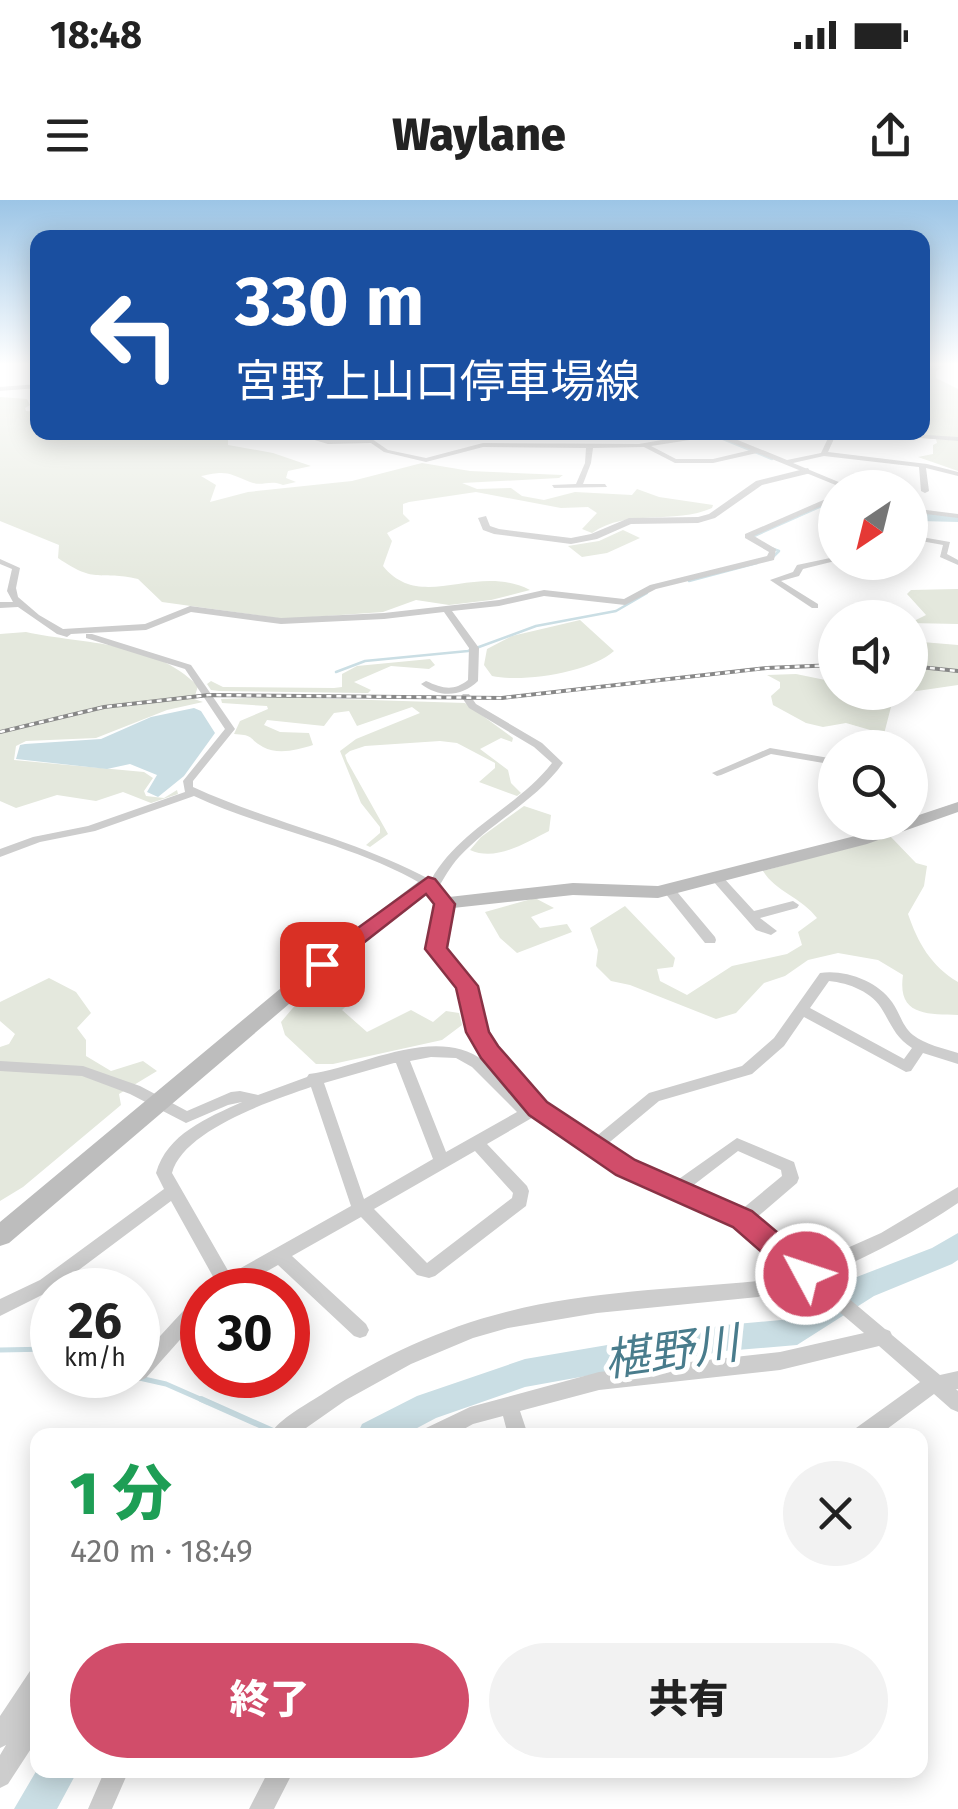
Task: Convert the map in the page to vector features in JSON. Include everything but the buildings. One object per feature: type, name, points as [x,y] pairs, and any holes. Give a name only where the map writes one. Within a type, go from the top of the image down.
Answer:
[{"type":"main road","points":[[928,816],[958,807]]},
{"type":"main road","points":[[0,1236],[322,964],[435,891],[669,890],[846,840]]},
{"type":"street","points":[[325,441],[368,441]]},
{"type":"street","points":[[372,441],[386,450],[426,460],[483,445],[646,446],[671,441]]},
{"type":"street","points":[[733,441],[818,475]]},
{"type":"street","points":[[824,454],[830,441]]},
{"type":"street","points":[[579,484],[588,464],[590,445]]},
{"type":"street","points":[[646,446],[675,461],[710,462],[757,451]]},
{"type":"street","points":[[909,452],[924,470]]},
{"type":"street","points":[[787,462],[824,454],[924,466],[958,478]]},
{"type":"street","points":[[484,518],[486,528],[497,532],[571,542],[594,537],[630,521],[678,522],[712,516],[759,484],[808,471]]},
{"type":"street","points":[[554,486],[605,486]]},
{"type":"street","points":[[60,632],[146,627],[190,609],[281,621],[384,616],[544,593],[625,602],[654,587],[771,558],[773,551],[748,536],[818,504]]},
{"type":"street","points":[[928,511],[958,516]]},
{"type":"street","points":[[928,540],[947,544],[942,556],[958,563]]},
{"type":"street","points":[[0,561],[16,568],[12,596],[60,632],[97,636],[192,671],[230,729],[185,786],[370,854],[435,891]]},
{"type":"street","points":[[815,606],[774,580],[818,564]]},
{"type":"street","points":[[0,605],[20,604]]},
{"type":"street","points":[[446,608],[476,655],[473,681],[466,692]]},
{"type":"street","points":[[426,684],[466,692]]},
{"type":"street","points":[[466,692],[472,706],[544,749],[558,763],[479,832],[440,874],[435,891],[436,949],[467,986],[478,1032],[532,1110]]},
{"type":"street","points":[[716,773],[770,751],[818,759]]},
{"type":"street","points":[[0,853],[36,839],[91,829],[194,792]]},
{"type":"street","points":[[717,878],[771,931]]},
{"type":"street","points":[[669,890],[710,940]]},
{"type":"street","points":[[752,916],[794,905]]},
{"type":"street","points":[[592,1148],[654,1097],[747,1070],[779,1042],[825,976],[837,975],[882,998],[892,1023],[920,1048],[958,1059]]},
{"type":"street","points":[[803,1010],[906,1067],[920,1048]]},
{"type":"street","points":[[212,1268],[164,1173],[168,1157],[194,1134],[314,1078],[401,1057],[460,1054],[483,1066],[532,1110],[626,1168],[743,1219],[879,1333],[949,1383],[958,1402]]},
{"type":"street","points":[[401,1057],[442,1161]]},
{"type":"street","points":[[0,1066],[83,1071],[186,1117],[242,1094],[259,1102]]},
{"type":"street","points":[[314,1078],[360,1207],[424,1270],[429,1271],[465,1248],[491,1222],[520,1202],[521,1192],[476,1142]]},
{"type":"street","points":[[256,1268],[532,1110]]},
{"type":"street","points":[[678,1188],[737,1144],[788,1166],[791,1178],[743,1219]]},
{"type":"street","points":[[0,1308],[46,1285],[172,1192]]},
{"type":"street","points":[[290,1428],[332,1398],[408,1355],[463,1334],[540,1313],[758,1288],[809,1276],[911,1228],[958,1194]]},
{"type":"street","points":[[279,1255],[360,1330]]},
{"type":"street","points":[[160,1349],[180,1326]]},
{"type":"street","points":[[447,1428],[470,1416],[599,1381],[780,1361],[879,1333]]},
{"type":"street","points":[[872,1428],[928,1387],[949,1383]]},
{"type":"street","points":[[508,1405],[516,1428]]},
{"type":"street","points":[[0,1736],[30,1691]]},
{"type":"street","points":[[0,1776],[30,1729]]},
{"type":"street","points":[[100,1809],[114,1778]]},
{"type":"street","points":[[261,1809],[278,1778]]},
{"type":"shaded area","points":[[0,441],[228,441],[228,445],[273,453],[311,466],[288,471],[286,478],[296,482],[283,485],[254,483],[227,473],[201,476],[216,485],[210,502],[248,492],[352,481],[422,463],[470,471],[563,475],[462,483],[477,489],[511,488],[522,496],[544,500],[575,492],[632,495],[637,489],[659,497],[713,505],[682,516],[621,521],[592,533],[582,529],[597,513],[588,507],[561,508],[476,492],[409,502],[403,504],[403,514],[410,521],[387,533],[392,541],[383,566],[398,579],[414,586],[489,581],[530,590],[449,605],[416,600],[383,612],[284,619],[162,602],[138,579],[81,571],[58,558],[59,545],[0,521]]},
{"type":"shaded area","points":[[958,441],[958,471],[918,457],[933,454],[933,445]]},
{"type":"shaded area","points":[[623,530],[640,538],[607,553],[582,557],[568,546],[599,541]]},
{"type":"shaded area","points":[[958,589],[958,624],[928,623],[928,600],[912,600],[907,594],[911,590]]},
{"type":"shaded area","points":[[580,620],[614,651],[590,665],[538,677],[492,676],[484,665],[487,649],[512,636]]},
{"type":"shaded area","points":[[26,632],[117,647],[160,660],[198,686],[194,699],[203,702],[167,710],[96,738],[26,741],[16,746],[14,760],[144,772],[153,778],[144,791],[146,796],[164,798],[177,790],[178,794],[151,803],[123,792],[96,801],[57,795],[16,808],[0,801],[0,634]]},
{"type":"shaded area","points":[[928,642],[958,645],[958,685],[928,689]]},
{"type":"shaded area","points":[[430,659],[435,665],[429,669],[391,666],[354,682],[371,690],[368,693],[219,691],[211,690],[207,684],[211,681],[223,687],[334,688],[342,687],[342,674],[357,666]]},
{"type":"shaded area","points":[[767,675],[818,679],[818,710],[890,710],[885,730],[846,723],[823,727],[806,723],[773,705],[771,696],[780,688],[780,682]]},
{"type":"shaded area","points":[[221,699],[465,703],[513,738],[512,742],[501,738],[480,749],[508,770],[511,783],[521,793],[517,796],[479,782],[495,768],[495,763],[457,743],[365,746],[350,751],[345,755],[347,761],[388,834],[370,847],[366,845],[380,833],[380,827],[361,803],[340,751],[356,739],[420,713],[412,707],[357,726],[349,711],[334,713],[324,726],[267,720],[264,725],[280,732],[309,733],[313,745],[288,751],[275,751],[249,736],[234,734],[240,721],[268,709],[267,706],[222,703]]},
{"type":"shaded area","points":[[194,708],[201,711],[215,733],[184,776],[158,797],[147,792],[157,775],[130,764],[107,769],[16,759],[20,745],[101,739],[151,717]]},
{"type":"shaded area","points":[[524,806],[551,815],[549,831],[500,852],[470,850],[481,837]]},
{"type":"shaded area","points":[[875,840],[894,840],[916,863],[927,866],[924,886],[908,914],[927,953],[958,982],[958,1015],[917,1010],[905,998],[903,975],[878,960],[838,953],[808,960],[785,976],[764,983],[736,1013],[716,1019],[611,981],[596,966],[598,950],[590,928],[625,906],[675,958],[673,967],[657,969],[660,981],[687,995],[732,966],[787,954],[802,945],[798,932],[817,918],[763,871]]},
{"type":"shaded area","points":[[535,898],[554,908],[531,917],[540,928],[567,924],[572,932],[517,953],[500,938],[485,912]]},
{"type":"shaded area","points":[[350,960],[359,965],[348,982],[356,997],[342,1010],[367,1032],[411,1010],[433,1022],[446,1011],[459,1013],[462,1025],[442,1040],[333,1064],[316,1064],[285,1035],[281,1022],[303,996]]},
{"type":"shaded area","points":[[49,978],[76,992],[91,1013],[77,1028],[86,1040],[86,1056],[111,1071],[143,1061],[157,1071],[119,1094],[121,1105],[23,1187],[0,1201],[0,1047],[9,1044],[15,1034],[0,1021],[0,1002]]},
{"type":"waterway","points":[[728,441],[772,459]]},
{"type":"waterway","points":[[754,536],[818,508]]},
{"type":"waterway","points":[[928,518],[958,518]]},
{"type":"waterway","points":[[771,548],[779,551],[771,559]]},
{"type":"waterway","points":[[689,581],[757,563]]},
{"type":"waterway","points":[[336,672],[365,661],[468,651],[536,626],[616,611],[647,593]]},
{"type":"waterway","name":"椹野川","points":[[386,1428],[428,1406],[525,1373],[725,1338],[797,1332],[864,1287],[942,1256],[958,1245]]},
{"type":"waterway","points":[[0,1350],[30,1349]]},
{"type":"waterway","points":[[160,1383],[207,1402]]},
{"type":"waterway","points":[[201,1399],[266,1428]]},
{"type":"waterway","name":"椹野川","points":[[34,1809],[54,1778]]},
{"type":"railway","points":[[0,732],[104,707],[209,695],[502,698],[818,666]]},
{"type":"railway","points":[[928,668],[958,671]]},
{"type":"route","points":[[322,964],[428,883],[444,904],[436,949],[467,986],[478,1032],[490,1052],[538,1108],[626,1168],[743,1219],[806,1274]]}]
